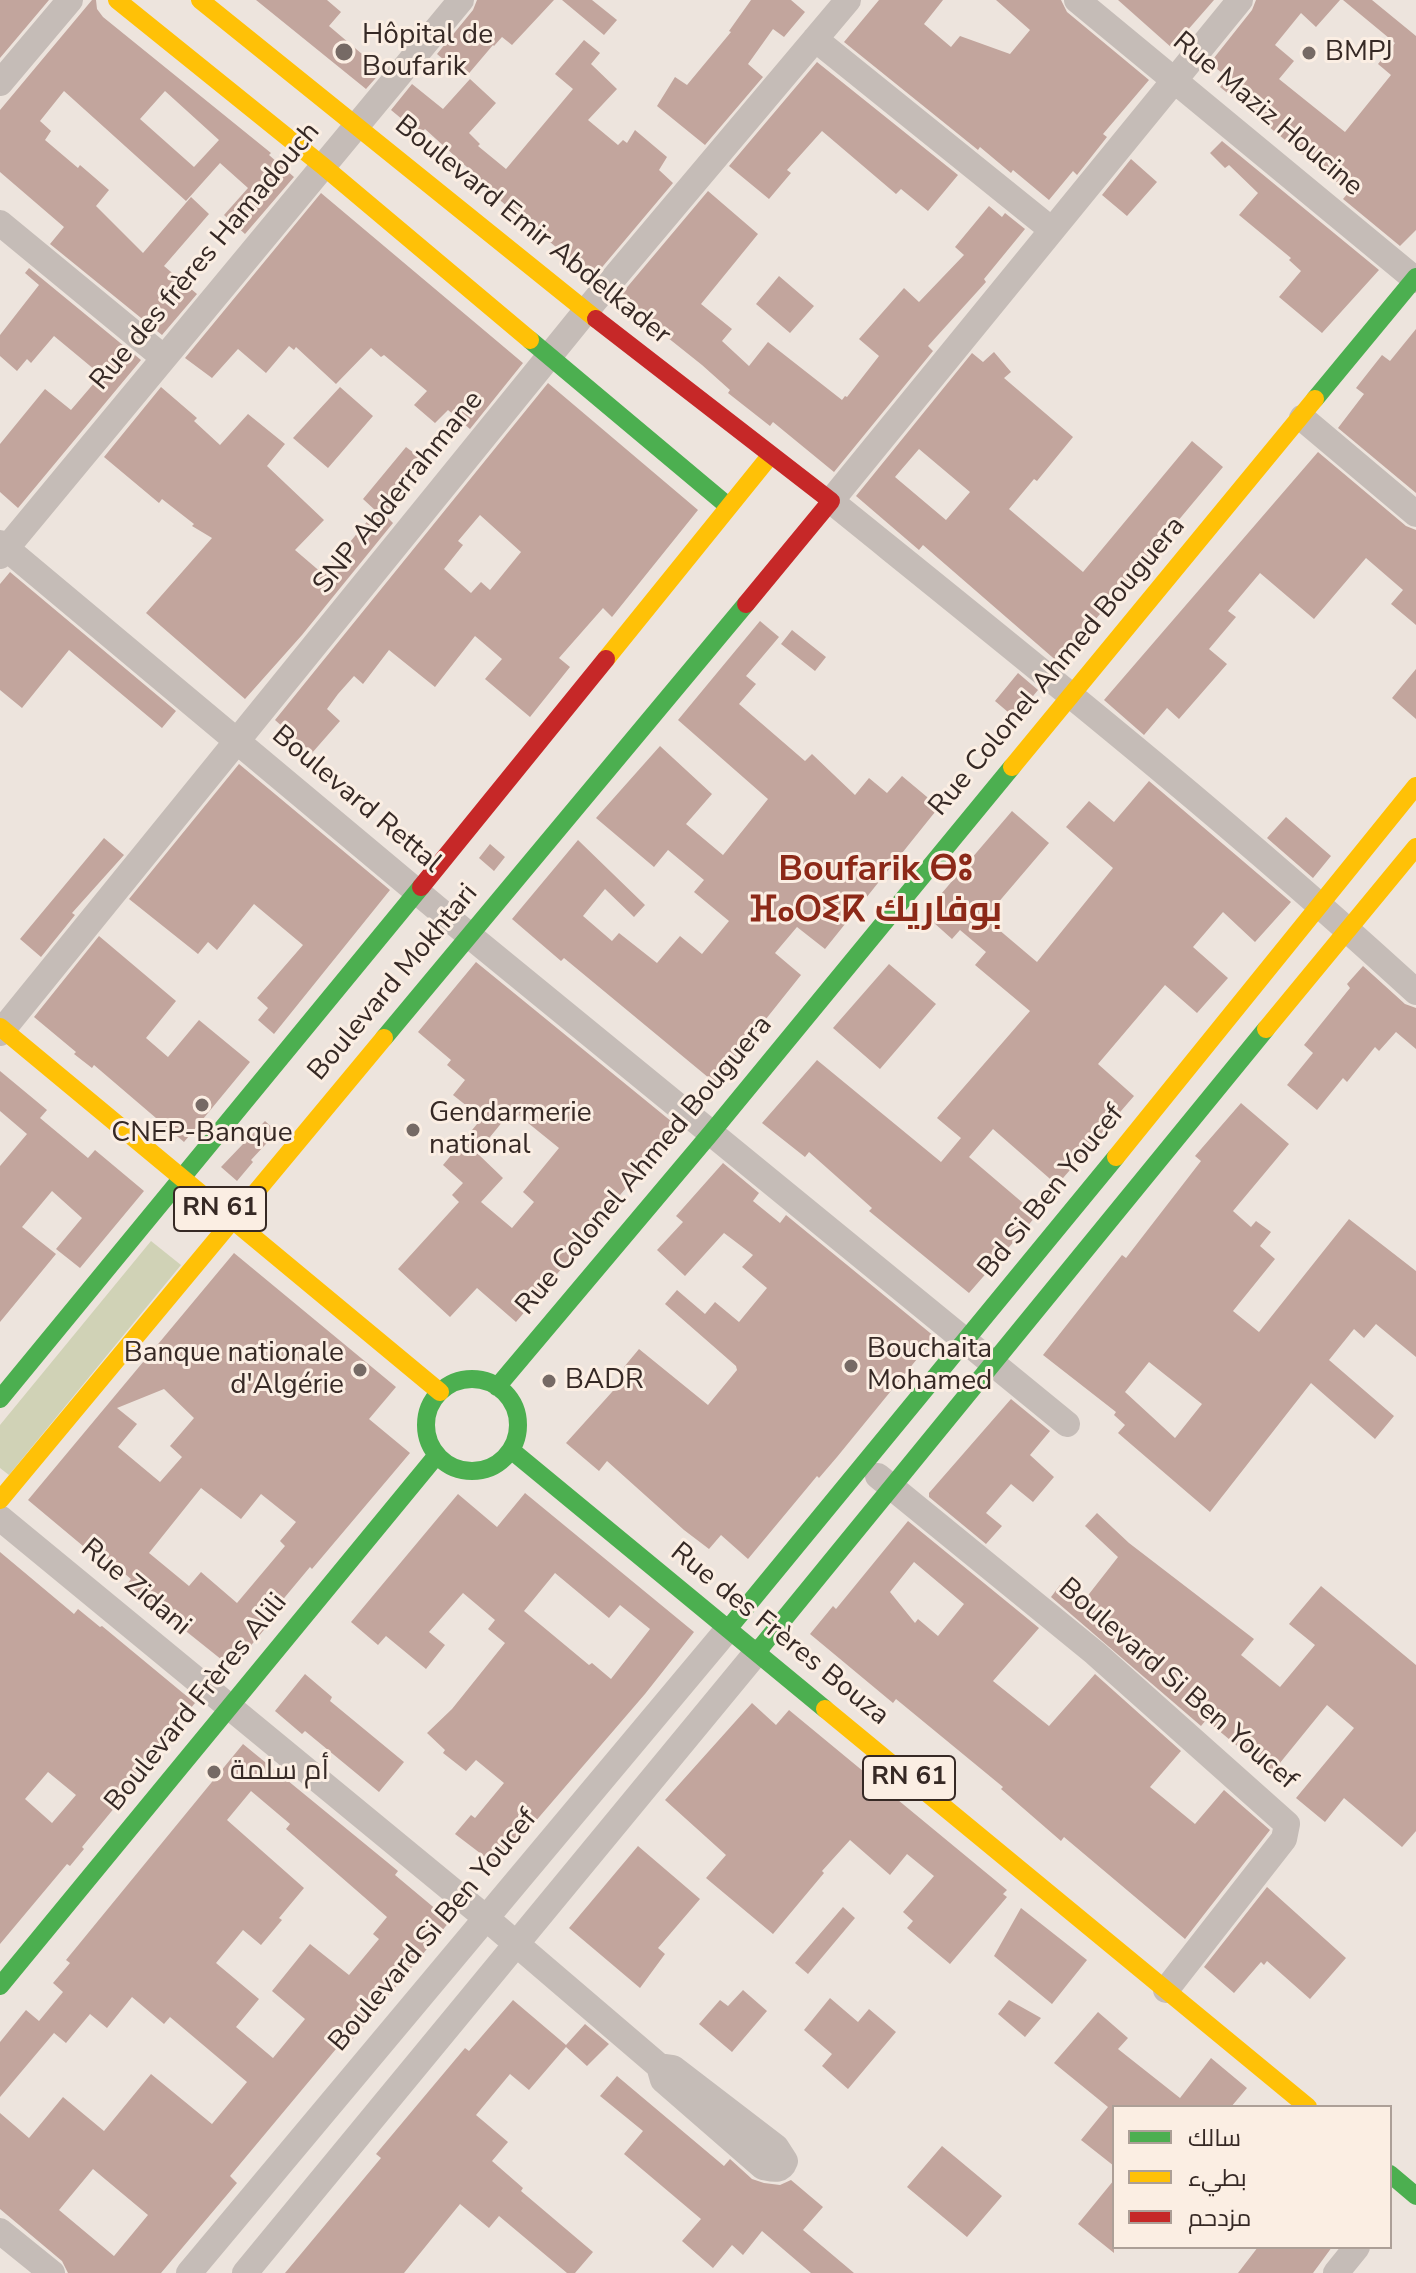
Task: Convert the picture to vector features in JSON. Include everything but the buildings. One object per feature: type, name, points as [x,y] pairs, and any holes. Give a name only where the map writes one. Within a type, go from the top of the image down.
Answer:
[{"type":"street","points":[[0,83],[70,0]]},
{"type":"street","points":[[117,0],[323,166],[728,506]]},
{"type":"street","name":"Boulevard Emir Abdelkader","points":[[200,0],[586,311],[831,501]]},
{"type":"street","name":"Rue des frères Hamadouch","points":[[2,549],[461,0]]},
{"type":"street","name":"SNP Abderrahmane","points":[[1,1030],[586,311],[848,0]]},
{"type":"street","name":"Rue Maziz Houcine","points":[[1077,0],[1416,279]]},
{"type":"street","points":[[1240,0],[831,501],[1070,695],[1319,905],[1416,992]]},
{"type":"street","points":[[815,39],[1052,230]]},
{"type":"street","points":[[0,223],[164,358]]},
{"type":"street","name":"Rue Colonel Ahmed Bouguera","points":[[497,1387],[711,1133],[1416,279]]},
{"type":"street","points":[[1302,418],[1416,514]]},
{"type":"street","name":"Boulevard Mokhtari","points":[[0,1399],[183,1179],[770,456]]},
{"type":"street","name":"Boulevard Mokhtari","points":[[0,1500],[831,501]]},
{"type":"street","name":"Boulevard Rettal","points":[[2,549],[1067,1424]]},
{"type":"street","name":"Bd Si Ben Youcef","points":[[728,1629],[966,1342],[1416,786]]},
{"type":"street","points":[[245,2273],[1416,847]]},
{"type":"street","name":"RN 61","points":[[1,1030],[440,1392]]},
{"type":"street","points":[[1196,1059],[1223,1082]]},
{"type":"street","points":[[467,1379],[497,1387],[515,1409],[518,1422],[511,1450],[499,1462],[484,1469],[467,1471],[451,1466],[437,1455],[426,1430],[427,1416],[440,1392],[453,1383],[467,1379]]},
{"type":"street","name":"Rue des Frères Bouza","points":[[511,1450],[1306,2105]]},
{"type":"street","name":"Boulevard Frères Alili","points":[[0,1986],[437,1455]]},
{"type":"street","name":"Boulevard Si Ben Youcef","points":[[864,1464],[1095,1653],[1287,1824],[1284,1839],[1166,1990]]},
{"type":"street","name":"Rue Zidani","points":[[0,1518],[486,1918],[659,2066]]},
{"type":"street","name":"Boulevard Si Ben Youcef","points":[[189,2273],[728,1629]]},
{"type":"street","points":[[659,2066],[673,2068],[776,2147],[785,2161],[783,2166],[778,2169],[763,2167],[663,2080],[659,2066]]},
{"type":"street","points":[[0,2231],[52,2273]]},
{"type":"street","points":[[1336,2273],[1355,2249]]},
{"type":"green space","points":[[151,1241],[181,1265],[9,1475],[0,1468],[0,1425]]},
{"type":"traffic: fast","points":[[1315,399],[1416,277]]},
{"type":"traffic: fast","points":[[530,340],[728,506]]},
{"type":"traffic: fast","points":[[384,1038],[746,604]]},
{"type":"traffic: fast","points":[[497,1387],[1012,767]]},
{"type":"traffic: fast","points":[[0,1399],[421,887]]},
{"type":"traffic: fast","points":[[757,1652],[1266,1029]]},
{"type":"traffic: fast","points":[[728,1629],[1116,1157]]},
{"type":"traffic: fast","points":[[472,1379],[489,1383],[504,1393],[514,1408],[518,1425],[514,1442],[504,1457],[489,1467],[472,1471],[455,1467],[440,1457],[430,1442],[426,1425],[430,1408],[440,1393],[455,1383],[472,1379]]},
{"type":"traffic: fast","points":[[511,1450],[825,1709]]},
{"type":"traffic: fast","points":[[0,1986],[437,1455]]},
{"type":"traffic: fast","points":[[1392,2176],[1416,2196]]},
{"type":"traffic: slow","points":[[117,0],[323,166],[530,340]]},
{"type":"traffic: slow","points":[[200,0],[596,319]]},
{"type":"traffic: slow","points":[[1012,767],[1315,399]]},
{"type":"traffic: slow","points":[[606,659],[770,456]]},
{"type":"traffic: slow","points":[[1116,1157],[1416,786]]},
{"type":"traffic: slow","points":[[1266,1029],[1416,847]]},
{"type":"traffic: slow","points":[[0,1027],[440,1392]]},
{"type":"traffic: slow","points":[[0,1500],[384,1038]]},
{"type":"traffic: slow","points":[[825,1709],[1306,2105]]},
{"type":"traffic: jam","points":[[596,319],[831,501],[746,604]]},
{"type":"traffic: jam","points":[[421,887],[606,659]]},
{"type":"place","name":"Hôpital de Boufarik","points":[[344,52]]},
{"type":"place","name":"BMPJ","points":[[1309,53]]},
{"type":"place","name":"CNEP-Banque","points":[[202,1105]]},
{"type":"place","name":"Gendarmerie national","points":[[413,1130]]},
{"type":"place","name":"Bouchaita Mohamed","points":[[851,1366]]},
{"type":"place","name":"Banque nationale d'Algérie","points":[[360,1370]]},
{"type":"place","name":"BADR","points":[[549,1381]]},
{"type":"place","name":"أم سلمة","points":[[214,1772]]},
{"type":"district","name":"Boufarik ⴱⵓ ⴼⴰⵔⵉⴽ بوفاريك","points":[[876,892]]}]
